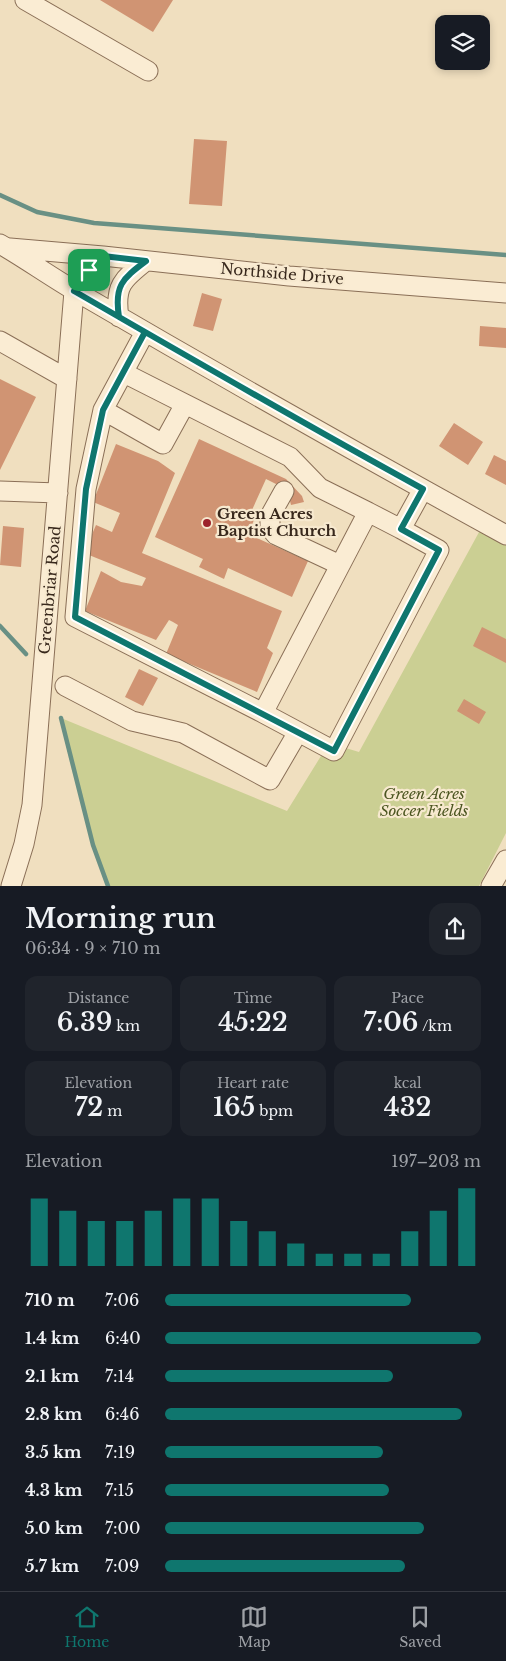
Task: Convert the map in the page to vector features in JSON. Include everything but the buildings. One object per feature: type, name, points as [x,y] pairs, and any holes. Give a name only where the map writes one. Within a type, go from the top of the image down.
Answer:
[{"type":"street","points":[[25,0],[148,71]]},
{"type":"street","points":[[3,246],[74,291],[145,332],[506,535]]},
{"type":"street","name":"Northside Drive","points":[[3,246],[288,276],[506,293]]},
{"type":"street","points":[[74,291],[89,270],[103,256]]},
{"type":"street","points":[[119,317],[116,300],[120,286],[126,276],[146,261]]},
{"type":"street","name":"Greenbriar Road","points":[[11,886],[24,844],[32,805],[74,291]]},
{"type":"street","points":[[145,332],[103,410],[86,489],[75,617],[334,751],[439,550],[320,488],[293,483]]},
{"type":"street","points":[[0,341],[67,379]]},
{"type":"street","points":[[124,373],[290,457],[293,483],[270,516],[270,528],[276,535],[340,565]]},
{"type":"street","points":[[103,410],[163,444],[185,404]]},
{"type":"street","points":[[401,529],[423,489]]},
{"type":"street","points":[[0,491],[58,493]]},
{"type":"street","points":[[263,713],[368,512]]},
{"type":"street","points":[[65,686],[132,721],[183,733],[270,780],[298,732]]},
{"type":"street","points":[[491,886],[506,860]]},
{"type":"green space","name":"Green Acres Soccer Fields","points":[[484,523],[506,535],[506,833],[479,886],[107,886],[93,845],[61,718],[287,811],[329,743],[359,752]]},
{"type":"waterway","points":[[0,195],[37,212],[94,223],[506,255]]},
{"type":"waterway","points":[[0,626],[26,654]]},
{"type":"waterway","points":[[61,718],[93,845],[108,886]]},
{"type":"place","name":"Green Acres Baptist Church","points":[[207,523]]},
{"type":"route","points":[[89,270],[74,291],[145,332],[327,436],[423,489],[401,529],[439,550],[334,751],[75,617],[86,489],[103,410],[145,332],[119,317],[116,300],[120,286],[126,276],[146,261],[103,256],[89,270]]}]
